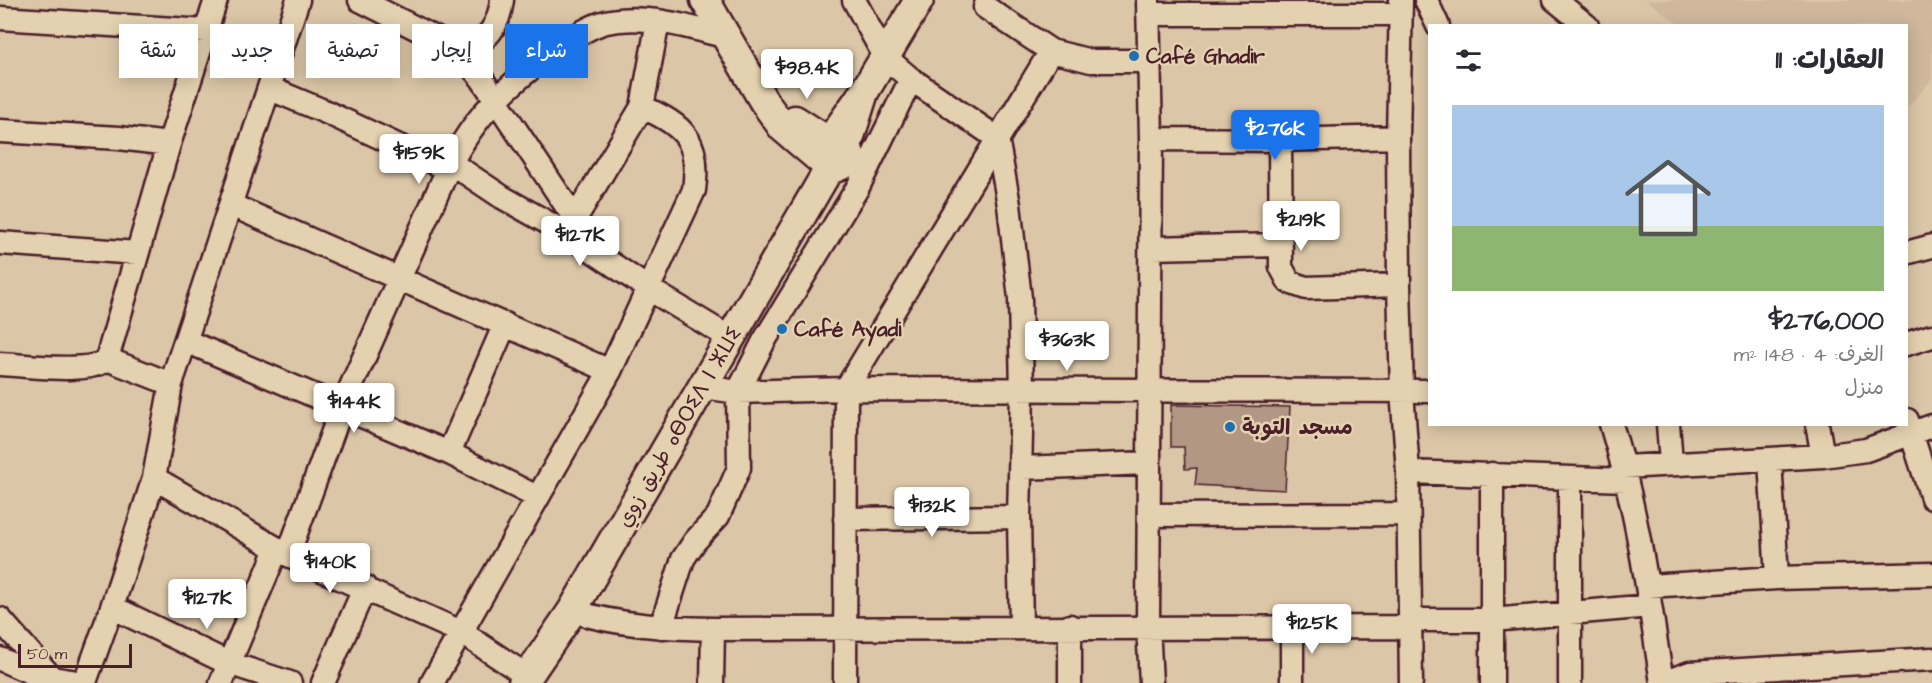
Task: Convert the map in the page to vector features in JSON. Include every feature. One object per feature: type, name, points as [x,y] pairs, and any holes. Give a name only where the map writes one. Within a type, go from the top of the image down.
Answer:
[{"type":"main road","points":[[705,0],[724,36],[783,128],[831,151]]},
{"type":"main road","points":[[885,57],[919,0]]},
{"type":"main road","name":"طريق زوي ⴰⴱⵔⵉⴷ ⵏ ⵣⵡⵉ","points":[[525,680],[572,611],[703,387],[831,151],[885,57]]},
{"type":"street","points":[[0,364],[86,368],[102,364],[107,358],[169,144],[216,0]]},
{"type":"street","points":[[0,659],[32,673],[84,682],[112,607],[154,478],[171,384],[271,89],[298,0]]},
{"type":"street","points":[[360,0],[412,25]]},
{"type":"street","points":[[493,30],[498,21],[502,0]]},
{"type":"street","points":[[854,0],[885,57],[910,78],[997,138],[1009,205],[1020,298],[1022,468],[1019,517],[1022,627]]},
{"type":"street","points":[[1426,0],[1437,24]]},
{"type":"street","points":[[1555,0],[1582,24]]},
{"type":"street","points":[[985,7],[1051,51],[1091,61],[1148,61]]},
{"type":"street","points":[[1151,683],[1148,463],[1150,139],[1148,7],[1401,7],[1398,137],[1399,285],[1402,391],[1408,472],[1411,683]]},
{"type":"street","points":[[0,18],[206,31]]},
{"type":"street","points":[[224,673],[283,552],[342,407],[450,166],[468,134],[495,101],[564,44],[594,26],[623,20],[658,21],[724,36]]},
{"type":"street","points":[[571,226],[642,107],[658,21]]},
{"type":"street","points":[[845,683],[846,389],[1051,51]]},
{"type":"street","points":[[479,78],[571,226]]},
{"type":"street","points":[[661,627],[684,559],[695,541],[718,516],[735,478],[740,448],[738,392],[764,341],[858,188],[910,78]]},
{"type":"street","points":[[271,89],[450,166],[502,197],[571,226],[649,289],[730,338]]},
{"type":"street","points":[[432,683],[610,371],[694,190],[697,168],[693,148],[684,131],[672,121],[642,107]]},
{"type":"street","points":[[0,131],[119,138],[169,144]]},
{"type":"street","points":[[1150,139],[1280,141],[1398,137]]},
{"type":"street","points":[[1280,141],[1280,245],[1284,275],[1296,287],[1399,285]]},
{"type":"street","points":[[231,205],[400,277],[610,371]]},
{"type":"street","points":[[0,243],[137,253]]},
{"type":"street","points":[[1150,248],[1280,245]]},
{"type":"street","points":[[1908,252],[1932,246]]},
{"type":"street","points":[[449,453],[506,324]]},
{"type":"street","points":[[1908,343],[1932,336]]},
{"type":"street","points":[[186,341],[449,453],[537,497]]},
{"type":"street","points":[[107,358],[171,384]]},
{"type":"street","points":[[703,387],[738,392],[846,389],[1022,392],[1428,392]]},
{"type":"street","points":[[1612,426],[1625,473],[1649,596],[1662,683],[1693,678],[1932,659]]},
{"type":"street","points":[[1668,426],[1671,463]]},
{"type":"street","points":[[1817,426],[1823,456]]},
{"type":"street","points":[[1408,472],[1570,478],[1625,473],[1671,463],[1823,456],[1866,450],[1908,426],[1932,426]]},
{"type":"street","points":[[1908,426],[1932,498]]},
{"type":"street","points":[[1770,460],[1777,578]]},
{"type":"street","points":[[1022,468],[1148,463]]},
{"type":"street","points":[[1492,474],[1492,683]]},
{"type":"street","points":[[154,478],[283,552],[461,632],[525,680]]},
{"type":"street","points":[[1570,478],[1570,683]]},
{"type":"street","points":[[1149,515],[1408,514]]},
{"type":"street","points":[[845,519],[1019,517]]},
{"type":"street","points":[[572,611],[598,619],[661,627],[713,629],[1292,626],[1410,623],[1569,615],[1649,596],[1777,578],[1932,574]]},
{"type":"street","points":[[322,683],[365,587]]},
{"type":"street","points":[[112,607],[224,673],[290,683]]},
{"type":"street","points":[[0,619],[52,678]]},
{"type":"street","points":[[1070,626],[1070,683]]},
{"type":"street","points":[[1292,626],[1292,683]]},
{"type":"street","points":[[712,683],[713,629]]},
{"type":"shaded area","points":[[1646,0],[1932,0],[1932,79],[1908,107],[1908,24],[1679,24]]},
{"type":"building","name":"مسجد التوبة","points":[[1171,405],[1290,407],[1285,490],[1195,485],[1197,468],[1185,469],[1184,447],[1171,447]]},
{"type":"place","name":"Café Ghadir","points":[[1134,56]]},
{"type":"place","name":"Café Ayadi","points":[[782,329]]},
{"type":"place","name":"مسجد التوبة","points":[[1230,427]]}]
